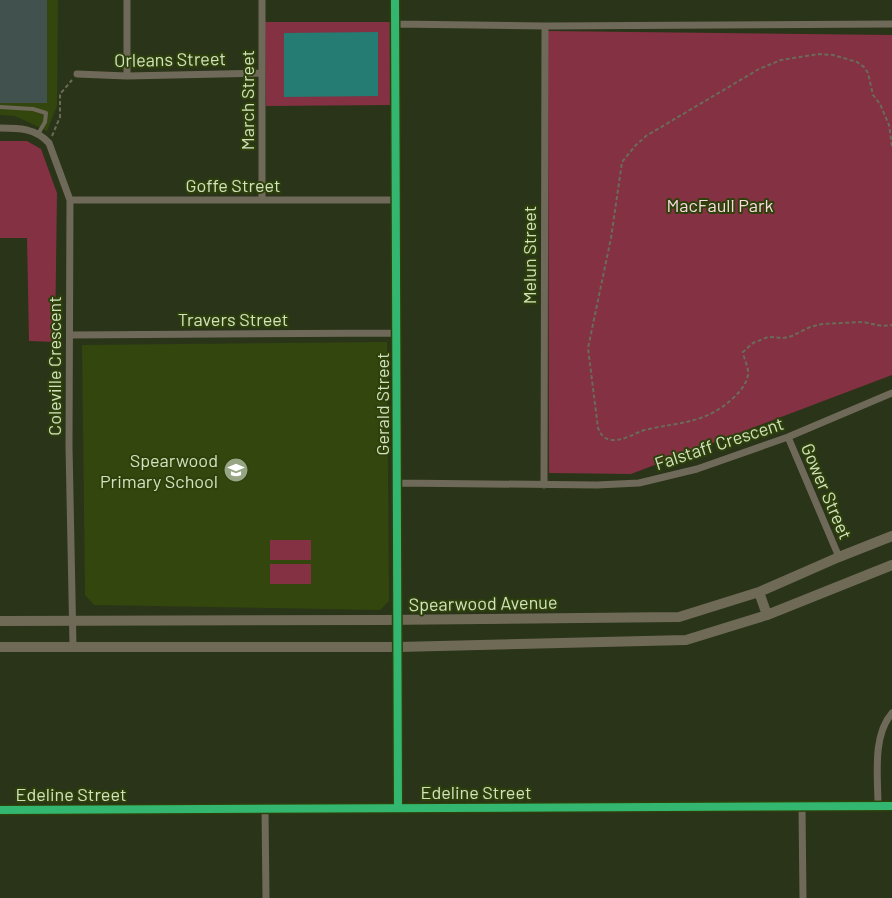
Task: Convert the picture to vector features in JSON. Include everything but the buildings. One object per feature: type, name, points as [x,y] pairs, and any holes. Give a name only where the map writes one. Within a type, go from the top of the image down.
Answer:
[{"type":"main road","name":"Spearwood Avenue","points":[[0,621],[679,617],[759,592],[839,556],[892,536]]},
{"type":"main road","points":[[0,647],[399,647],[686,640],[767,616],[892,565]]},
{"type":"main road","points":[[759,592],[767,616]]},
{"type":"street","points":[[127,0],[127,76]]},
{"type":"street","name":"March Street","points":[[262,0],[262,200]]},
{"type":"street","name":"Gerald Street","points":[[395,0],[399,620],[398,808]]},
{"type":"street","points":[[395,24],[545,26],[892,24]]},
{"type":"street","name":"Melun Street","points":[[544,484],[545,26]]},
{"type":"street","name":"Orleans Street","points":[[77,74],[127,76],[262,73]]},
{"type":"street","points":[[0,128],[27,129],[38,134],[49,143]]},
{"type":"street","name":"Coleville Crescent","points":[[49,143],[70,200],[69,446],[73,646]]},
{"type":"street","name":"Goffe Street","points":[[70,200],[397,200]]},
{"type":"street","name":"Travers Street","points":[[70,335],[397,334]]},
{"type":"street","name":"Falstaff Crescent","points":[[397,484],[597,485],[648,481],[697,469],[788,437],[892,393]]},
{"type":"street","name":"Gower Street","points":[[788,437],[839,556]]},
{"type":"street","points":[[878,806],[879,743],[884,724],[892,713]]},
{"type":"street","name":"Edeline Street","points":[[0,810],[892,806]]},
{"type":"street","points":[[802,807],[803,898]]},
{"type":"street","points":[[266,808],[266,898]]},
{"type":"lane","points":[[0,107],[33,109],[46,113],[45,122],[38,134]]},
{"type":"path","points":[[892,146],[889,125],[880,104],[873,95],[868,73],[864,67],[857,62],[833,55],[819,54],[781,60],[759,68],[646,136],[635,146],[622,162],[611,238],[588,348],[598,428],[604,437],[611,440],[620,439],[647,429],[700,419],[720,409],[739,393],[746,382],[748,373],[743,352],[753,343],[768,337],[784,338],[822,324],[863,322],[872,325],[892,325]]},
{"type":"path","points":[[49,143],[60,116],[60,94],[77,74]]},
{"type":"shaded area","points":[[0,0],[58,0],[57,106],[47,131],[15,116],[0,115]]},
{"type":"shaded area","name":"Spearwood Primary School","points":[[387,342],[389,601],[380,610],[94,605],[85,595],[82,345]]},
{"type":"green space","points":[[265,22],[392,22],[392,105],[266,106]]},
{"type":"green space","name":"MacFaull Park","points":[[548,31],[892,35],[892,375],[631,474],[549,473]]},
{"type":"green space","points":[[0,141],[27,141],[41,149],[57,193],[55,342],[29,341],[27,238],[0,238]]},
{"type":"green space","points":[[270,540],[311,540],[311,560],[270,560]]},
{"type":"green space","points":[[270,564],[311,564],[311,584],[270,584]]},
{"type":"water","points":[[378,32],[378,96],[284,97],[284,33]]},
{"type":"cycle path","points":[[395,0],[398,808]]},
{"type":"cycle path","points":[[0,810],[892,806]]},
{"type":"place","name":"Spearwood Primary School","points":[[236,470]]}]
